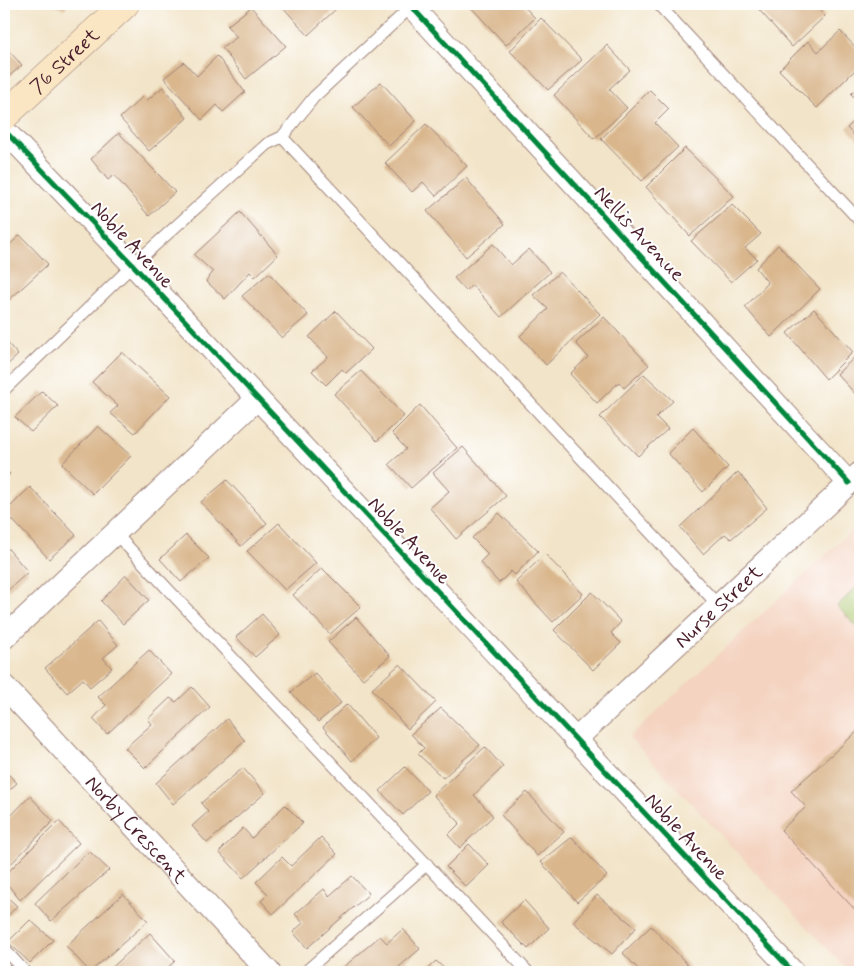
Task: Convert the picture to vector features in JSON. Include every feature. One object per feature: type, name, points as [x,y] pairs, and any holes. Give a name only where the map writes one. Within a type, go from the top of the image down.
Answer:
[{"type":"street","name":"76 Street","points":[[4,116],[125,4]]},
{"type":"street","name":"Nellis Avenue","points":[[411,5],[855,478]]},
{"type":"street","name":"Noble Avenue","points":[[4,130],[133,265],[793,972]]},
{"type":"street","points":[[4,638],[114,532],[257,399]]},
{"type":"street","name":"Nurse Street","points":[[575,740],[855,478]]},
{"type":"street","name":"Norby Crescent","points":[[4,686],[269,972]]},
{"type":"lane","points":[[658,4],[860,221]]},
{"type":"lane","points":[[4,390],[133,265],[267,144],[282,137],[314,97],[411,5]]},
{"type":"lane","points":[[282,137],[718,605]]},
{"type":"lane","points":[[114,532],[528,972]]},
{"type":"lane","points":[[305,972],[427,864]]},
{"type":"lane","points":[[4,949],[25,972]]},
{"type":"shaded area","points":[[860,523],[860,972],[849,972],[629,737]]},
{"type":"green space","points":[[860,584],[860,630],[837,606]]},
{"type":"building","points":[[50,4],[67,4],[65,9]]},
{"type":"building","points":[[280,4],[333,4],[337,8],[308,35]]},
{"type":"building","points":[[468,4],[522,4],[535,18],[506,45]]},
{"type":"building","points":[[754,4],[813,4],[825,16],[792,47]]},
{"type":"building","points":[[251,7],[286,46],[246,79],[222,48],[237,37],[227,26]]},
{"type":"building","points":[[541,18],[582,60],[548,90],[510,51]]},
{"type":"building","points":[[840,31],[860,52],[860,65],[817,108],[779,70],[808,41],[818,52]]},
{"type":"building","points":[[607,45],[630,70],[609,89],[627,108],[594,139],[554,95]]},
{"type":"building","points":[[4,46],[22,65],[5,80],[4,79]]},
{"type":"building","points":[[217,56],[245,92],[223,112],[217,105],[202,120],[164,78],[184,62],[197,76]]},
{"type":"building","points":[[381,82],[416,121],[389,146],[353,107]]},
{"type":"building","points":[[860,85],[860,103],[851,94]]},
{"type":"building","points":[[163,87],[187,118],[149,151],[120,118],[142,97],[146,101]]},
{"type":"building","points":[[650,90],[669,109],[655,123],[678,147],[642,181],[601,139]]},
{"type":"building","points":[[860,115],[860,142],[847,128]]},
{"type":"building","points":[[426,124],[467,166],[436,196],[423,182],[412,192],[385,163]]},
{"type":"building","points":[[119,133],[175,192],[149,216],[114,175],[108,180],[91,159]]},
{"type":"building","points":[[685,148],[734,196],[690,236],[646,187]]},
{"type":"building","points":[[466,178],[505,224],[466,257],[427,211]]},
{"type":"building","points":[[732,205],[761,234],[745,248],[757,259],[731,282],[691,241]]},
{"type":"building","points":[[240,212],[278,255],[255,277],[250,272],[225,299],[206,281],[213,272],[194,255]]},
{"type":"building","points":[[20,235],[48,264],[9,300],[4,295],[4,250]]},
{"type":"building","points":[[493,244],[511,265],[529,249],[550,272],[501,317],[472,285],[466,291],[454,278]]},
{"type":"building","points":[[778,245],[820,289],[771,337],[745,307],[768,283],[756,268]]},
{"type":"building","points":[[560,272],[600,314],[546,365],[520,336],[548,309],[533,295]]},
{"type":"building","points":[[269,273],[308,315],[282,338],[242,296]]},
{"type":"building","points":[[814,309],[853,352],[826,379],[787,333]]},
{"type":"building","points":[[336,311],[372,349],[346,373],[342,369],[326,385],[312,371],[328,357],[309,337]]},
{"type":"building","points":[[604,317],[649,365],[624,388],[619,382],[597,403],[570,374],[588,357],[576,343]]},
{"type":"building","points":[[4,339],[18,355],[4,368]]},
{"type":"building","points":[[122,352],[170,396],[135,433],[110,413],[118,406],[92,382]]},
{"type":"building","points":[[860,352],[860,399],[837,374]]},
{"type":"building","points":[[361,371],[404,416],[377,441],[334,394]]},
{"type":"building","points":[[644,374],[673,401],[656,417],[668,429],[638,456],[600,417]]},
{"type":"building","points":[[42,391],[58,406],[31,432],[15,417]]},
{"type":"building","points":[[420,405],[457,448],[411,488],[389,464],[406,449],[392,433]]},
{"type":"building","points":[[98,426],[131,456],[93,494],[62,464]]},
{"type":"building","points":[[693,428],[728,467],[703,492],[668,453]]},
{"type":"building","points":[[463,447],[506,496],[456,539],[430,508],[449,491],[433,473]]},
{"type":"building","points":[[4,468],[10,474],[4,480]]},
{"type":"building","points":[[738,472],[767,508],[731,539],[725,534],[703,554],[680,527]]},
{"type":"building","points":[[227,480],[267,523],[241,546],[201,502]]},
{"type":"building","points":[[30,487],[76,535],[49,559],[5,512]]},
{"type":"building","points":[[499,513],[538,551],[515,575],[511,571],[499,583],[480,562],[488,554],[472,538]]},
{"type":"building","points":[[279,523],[316,563],[285,590],[247,551]]},
{"type":"building","points":[[186,535],[209,558],[181,582],[160,559]]},
{"type":"building","points":[[4,544],[28,572],[5,593],[4,591]]},
{"type":"building","points":[[545,554],[583,594],[553,622],[516,582]]},
{"type":"building","points":[[322,568],[361,607],[330,634],[293,595]]},
{"type":"building","points":[[126,575],[149,600],[123,624],[101,601]]},
{"type":"building","points":[[592,592],[621,622],[611,633],[621,643],[593,670],[554,630]]},
{"type":"building","points":[[262,614],[280,635],[255,657],[236,637]]},
{"type":"building","points":[[356,617],[390,656],[363,679],[328,642]]},
{"type":"building","points":[[98,621],[118,645],[103,658],[112,668],[90,687],[83,679],[67,693],[45,668]]},
{"type":"building","points":[[149,650],[171,674],[107,734],[93,719],[106,705],[98,697]]},
{"type":"building","points":[[400,664],[436,702],[408,729],[372,689]]},
{"type":"building","points":[[315,673],[341,703],[318,722],[291,692]]},
{"type":"building","points":[[192,687],[210,707],[145,768],[125,748],[152,724],[148,719],[170,698],[176,702]]},
{"type":"building","points":[[347,704],[376,738],[352,761],[323,727]]},
{"type":"building","points":[[441,708],[480,745],[443,778],[418,754],[424,748],[411,734]]},
{"type":"building","points":[[227,719],[245,741],[173,804],[156,783]]},
{"type":"building","points":[[860,729],[860,915],[781,830],[806,807],[791,791]]},
{"type":"building","points":[[485,747],[503,767],[474,795],[493,816],[460,848],[448,835],[460,823],[433,795]]},
{"type":"building","points":[[405,767],[428,791],[403,815],[380,791]]},
{"type":"building","points":[[243,768],[265,793],[207,843],[192,826],[208,812],[201,803]]},
{"type":"building","points":[[4,770],[17,783],[4,795]]},
{"type":"building","points":[[527,792],[564,832],[537,856],[501,815]]},
{"type":"building","points":[[30,796],[53,821],[4,871],[4,823]]},
{"type":"building","points":[[285,805],[303,823],[243,878],[219,852],[243,828],[252,838]]},
{"type":"building","points":[[59,821],[79,843],[20,900],[4,880],[4,876]]},
{"type":"building","points":[[321,837],[337,854],[273,914],[261,901],[268,894],[256,882],[282,857],[291,866]]},
{"type":"building","points":[[572,837],[607,876],[577,902],[541,862]]},
{"type":"building","points":[[469,844],[489,865],[466,887],[446,867]]},
{"type":"building","points":[[89,851],[109,870],[51,921],[35,903]]},
{"type":"building","points":[[352,876],[369,894],[307,948],[293,932],[303,923],[295,914],[324,889],[329,896]]},
{"type":"building","points":[[4,894],[17,906],[4,920]]},
{"type":"building","points":[[123,894],[148,921],[90,972],[66,946]]},
{"type":"building","points":[[597,895],[636,928],[612,954],[573,922]]},
{"type":"building","points":[[524,900],[549,928],[528,949],[501,922]]},
{"type":"building","points":[[30,920],[53,940],[30,963],[8,942]]},
{"type":"building","points":[[651,926],[689,966],[682,972],[641,972],[623,953]]},
{"type":"building","points":[[403,929],[420,949],[393,972],[338,972],[380,936],[387,943]]},
{"type":"building","points":[[150,933],[175,961],[163,972],[107,972]]},
{"type":"building","points":[[436,961],[448,972],[424,972]]},
{"type":"cycle path","points":[[409,4],[849,483]]},
{"type":"cycle path","points":[[4,130],[133,265],[793,972]]}]
